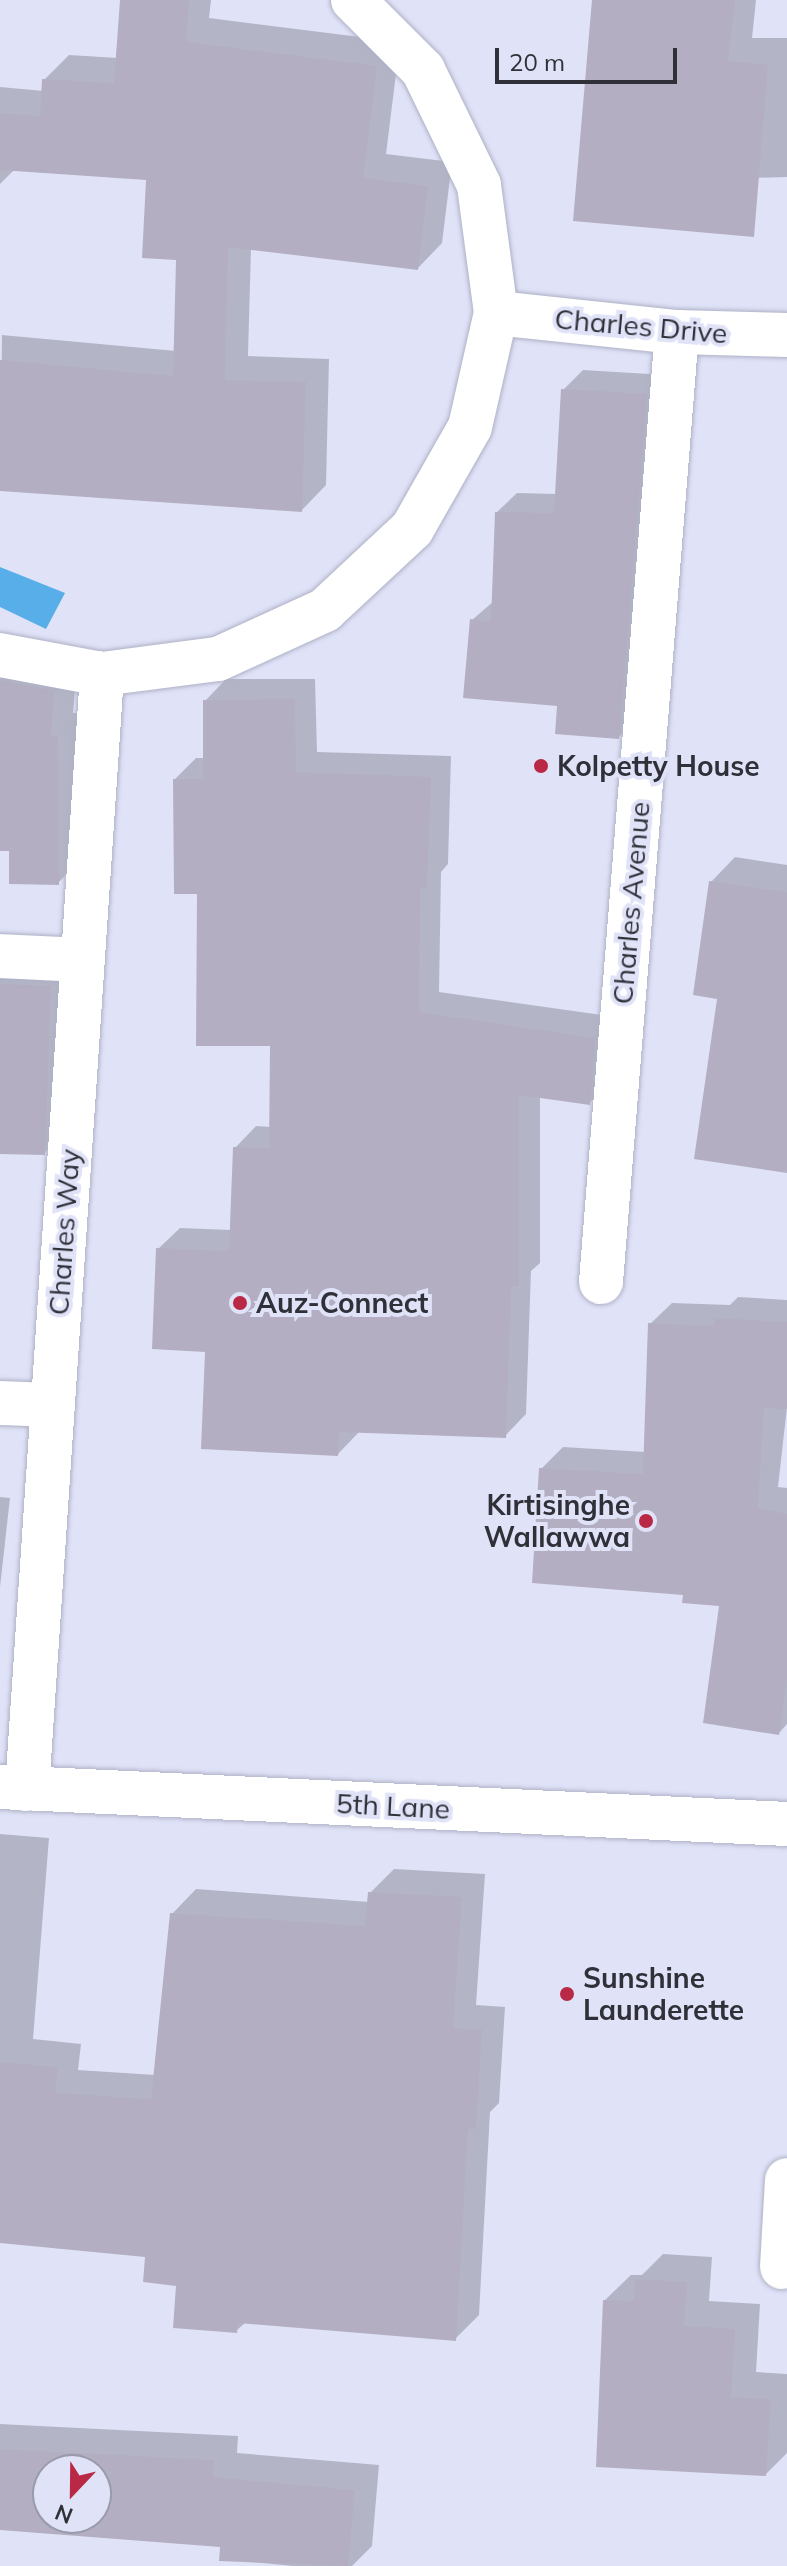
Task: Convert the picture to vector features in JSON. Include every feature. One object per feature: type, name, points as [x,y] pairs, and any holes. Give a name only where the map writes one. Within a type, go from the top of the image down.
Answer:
[{"type":"street","points":[[0,655],[102,674],[218,659],[325,610],[412,529],[470,427],[496,313],[479,185],[423,70],[353,0]]},
{"type":"street","name":"Charles Drive","points":[[496,313],[677,332],[787,335]]},
{"type":"street","name":"Charles Avenue","points":[[601,1282],[677,332]]},
{"type":"street","name":"Charles Way","points":[[14,1788],[53,1405],[102,674]]},
{"type":"street","points":[[0,956],[82,960]]},
{"type":"street","points":[[0,1403],[53,1405]]},
{"type":"street","name":"5th Lane","points":[[14,1788],[787,1824]]},
{"type":"street","points":[[782,2267],[787,2180]]},
{"type":"water","points":[[0,567],[65,593],[46,629],[0,607]]},
{"type":"building","points":[[120,0],[189,0],[186,42],[377,66],[363,178],[428,186],[418,270],[228,247],[225,380],[306,382],[302,512],[0,491],[0,360],[173,376],[176,260],[142,258],[146,180],[0,170],[0,113],[40,116],[42,79],[114,83]]},
{"type":"building","points":[[592,0],[735,0],[728,61],[768,65],[754,237],[573,221]]},
{"type":"building","points":[[561,389],[647,394],[619,739],[555,734],[557,706],[463,698],[470,619],[491,622],[495,512],[554,513]]},
{"type":"building","points":[[0,680],[54,691],[51,736],[58,736],[59,885],[9,884],[9,851],[0,851]]},
{"type":"building","points":[[295,699],[296,772],[431,777],[427,888],[420,888],[419,1012],[595,1038],[590,1105],[519,1095],[519,1286],[511,1286],[506,1438],[339,1432],[338,1456],[201,1449],[205,1352],[152,1349],[156,1248],[229,1251],[233,1147],[269,1148],[270,1046],[196,1046],[197,894],[174,894],[173,779],[203,779],[203,700]]},
{"type":"building","points":[[709,881],[787,892],[787,1173],[694,1159],[717,999],[693,995]]},
{"type":"building","points":[[0,984],[51,986],[45,1155],[0,1154]]},
{"type":"building","points":[[714,1318],[787,1322],[787,1409],[764,1408],[758,1508],[787,1514],[787,1680],[779,1735],[703,1723],[719,1606],[682,1603],[683,1595],[532,1583],[539,1468],[643,1474],[648,1323],[714,1326]]},
{"type":"building","points":[[368,1892],[462,1897],[453,2028],[482,2030],[476,2129],[468,2129],[456,2341],[238,2323],[237,2333],[173,2328],[176,2286],[143,2282],[145,2257],[0,2243],[0,2062],[58,2067],[55,2093],[151,2099],[170,1913],[365,1926]]},
{"type":"building","points":[[635,2279],[687,2282],[684,2326],[735,2329],[731,2397],[771,2399],[766,2476],[596,2467],[603,2300],[634,2301]]},
{"type":"building","points":[[0,2449],[97,2454],[32,2454],[32,2532],[0,2530]]},
{"type":"building","points":[[112,2455],[214,2460],[213,2477],[355,2490],[348,2566],[219,2561],[220,2547],[52,2534],[112,2534]]},
{"type":"place","name":"Kolpetty House","points":[[541,766]]},
{"type":"place","name":"Auz-Connect","points":[[240,1303]]},
{"type":"place","name":"Kirtisinghe Wallawwa","points":[[646,1521]]},
{"type":"place","name":"Sunshine Launderette","points":[[567,1994]]}]
